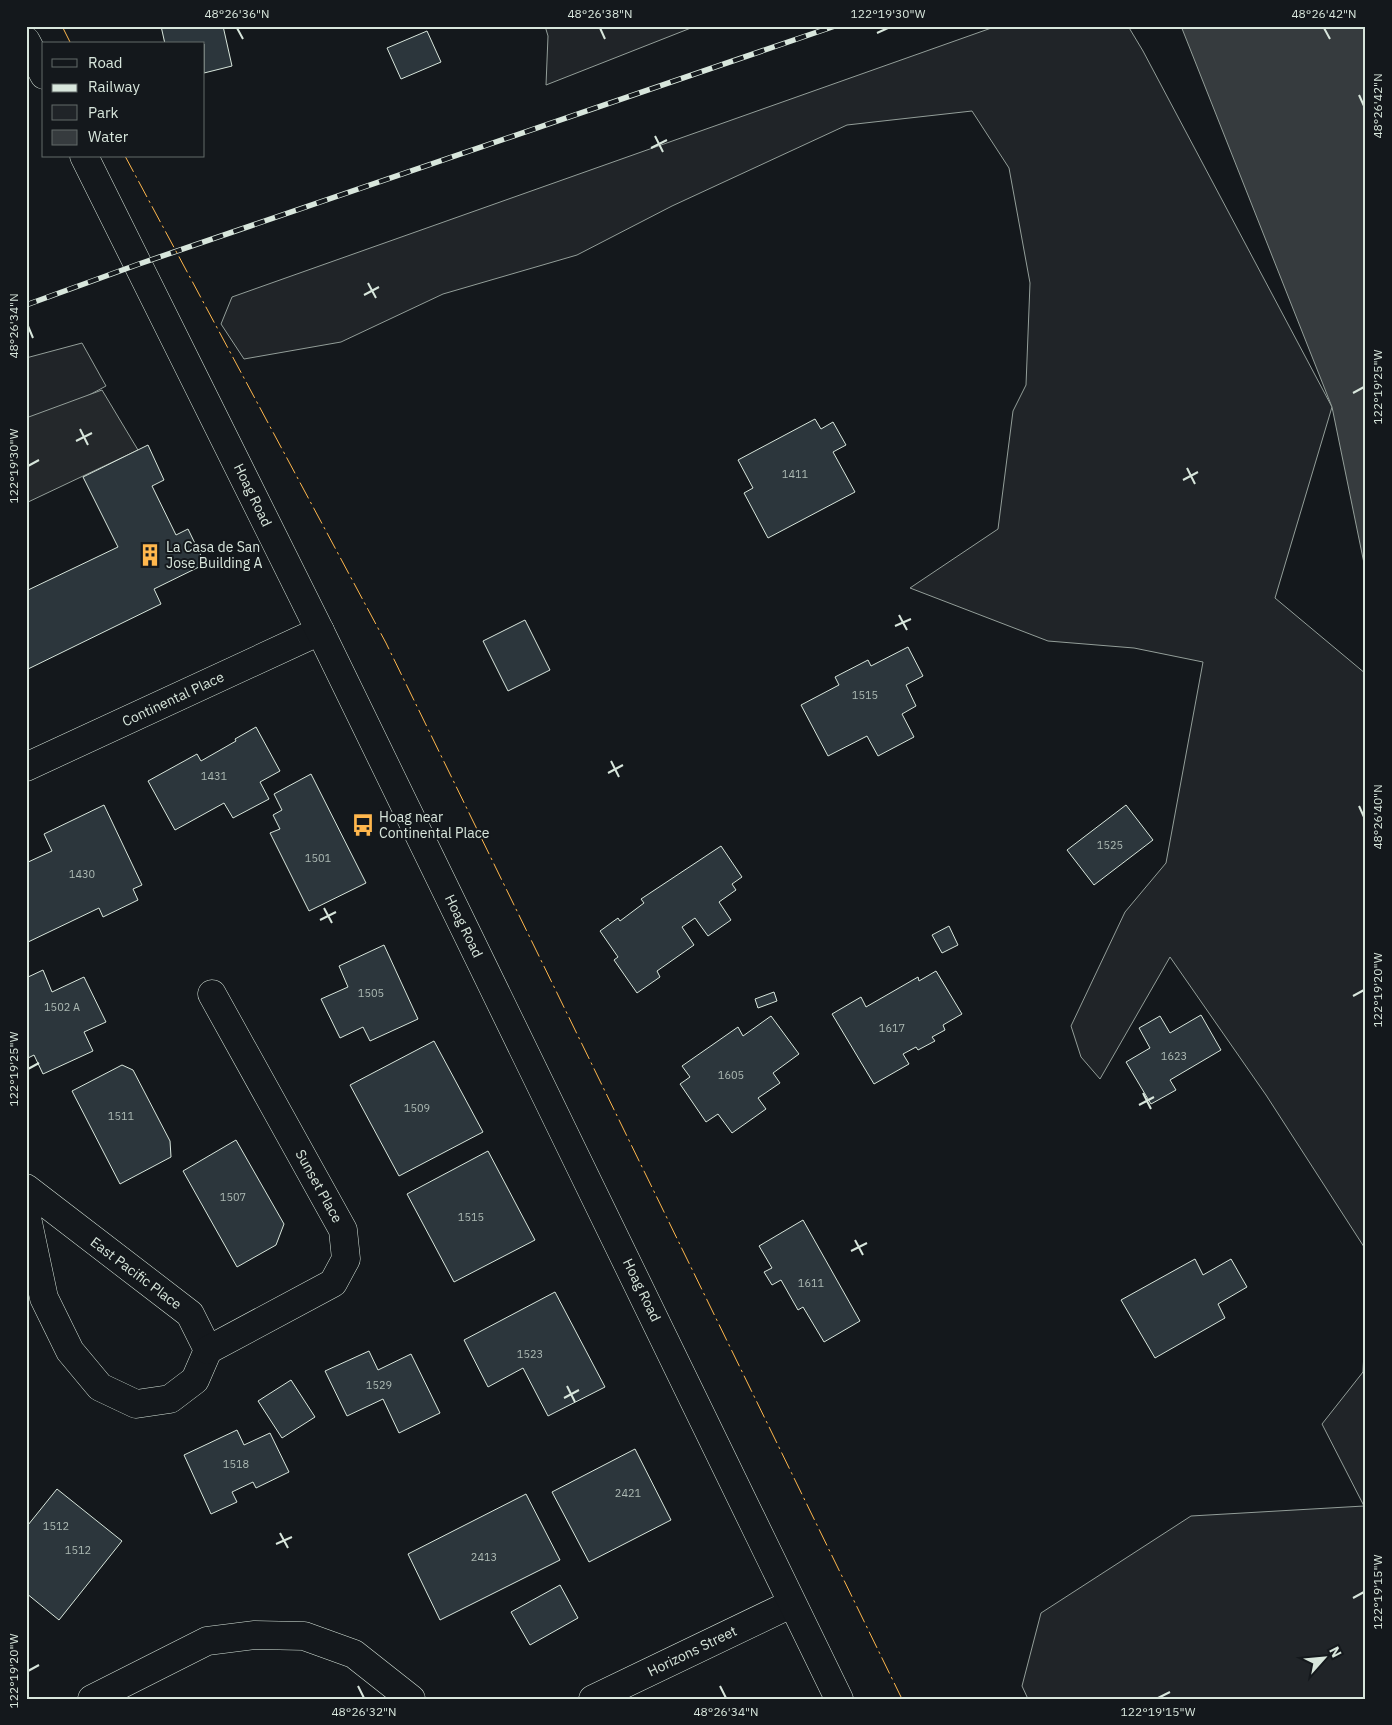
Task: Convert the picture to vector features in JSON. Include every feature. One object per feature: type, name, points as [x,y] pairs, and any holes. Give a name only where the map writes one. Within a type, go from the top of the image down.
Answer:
[{"type":"street","points":[[26,40],[42,71]]},
{"type":"street","name":"Hoag Road","points":[[85,158],[320,631],[735,1482],[791,1604],[838,1699]]},
{"type":"street","name":"Continental Place","points":[[26,767],[320,631]]},
{"type":"street","name":"Sunset Place","points":[[208,1350],[333,1283],[346,1259],[343,1230],[212,994]]},
{"type":"street","name":"East Pacific Place","points":[[26,1188],[190,1314],[208,1350]]},
{"type":"street","points":[[26,1213],[44,1298],[70,1351],[100,1387],[136,1404],[170,1399],[195,1380],[208,1350]]},
{"type":"street","name":"Horizons Street","points":[[592,1699],[791,1604]]},
{"type":"street","points":[[92,1699],[207,1641],[255,1635],[304,1636],[354,1654],[411,1699]]},
{"type":"green space","points":[[545,26],[696,26],[546,85],[548,36]]},
{"type":"green space","points":[[997,26],[1128,26],[1332,407],[1275,598],[1366,674],[1366,1250],[1266,1095],[1170,957],[1100,1079],[1081,1057],[1071,1026],[1125,912],[1166,863],[1203,662],[1134,648],[1048,641],[910,588],[998,529],[1013,411],[1026,385],[1030,283],[1009,168],[972,111],[847,125],[672,206],[577,255],[443,294],[341,342],[244,359],[221,324],[232,297]]},
{"type":"green space","points":[[82,343],[106,386],[48,417],[26,424],[26,358]]},
{"type":"green space","points":[[1366,1309],[1366,1699],[1028,1699],[1022,1686],[1041,1613],[1191,1516],[1364,1506],[1322,1424],[1363,1372]]},
{"type":"shaded area","points":[[102,390],[138,450],[26,503],[26,418]]},
{"type":"water","points":[[1181,26],[1366,26],[1366,573],[1332,407]]},
{"type":"building","points":[[161,26],[223,26],[232,66],[205,73],[205,42],[165,42]]},
{"type":"building","points":[[427,31],[441,62],[401,79],[387,48]]},
{"type":"building","points":[[815,419],[821,429],[833,422],[846,445],[833,452],[855,492],[768,538],[744,493],[753,488],[738,460]]},
{"type":"building","name":"La Casa de San Jose Building A","points":[[148,445],[164,480],[152,486],[176,535],[188,529],[205,564],[154,589],[161,604],[26,670],[26,591],[118,547],[83,477]]},
{"type":"building","points":[[525,620],[550,670],[508,691],[483,641]]},
{"type":"building","points":[[908,647],[923,676],[906,685],[916,706],[902,714],[914,737],[878,756],[867,736],[828,756],[801,705],[839,685],[835,677],[868,660],[871,666]]},
{"type":"building","points":[[256,727],[280,771],[260,782],[269,799],[233,818],[224,803],[175,830],[148,781],[197,754],[201,761]]},
{"type":"building","points":[[311,774],[366,883],[309,911],[270,833],[280,829],[273,815],[282,810],[274,794]]},
{"type":"building","points":[[104,805],[142,885],[133,889],[138,900],[103,917],[99,908],[26,943],[26,863],[52,851],[44,834]]},
{"type":"building","points":[[1126,805],[1153,840],[1094,885],[1067,850]]},
{"type":"building","points":[[721,846],[742,877],[732,884],[736,890],[719,902],[731,920],[708,936],[695,918],[682,927],[694,945],[657,971],[660,977],[637,993],[614,960],[618,957],[600,931],[618,918],[620,921],[644,903],[641,899]]},
{"type":"building","points":[[949,926],[958,945],[942,953],[932,935]]},
{"type":"building","points":[[384,945],[418,1019],[370,1041],[363,1027],[340,1038],[321,999],[348,987],[339,966]]},
{"type":"building","points":[[43,970],[52,992],[84,977],[106,1022],[84,1032],[93,1051],[43,1074],[34,1055],[26,1059],[26,978]]},
{"type":"building","points":[[936,971],[962,1014],[943,1025],[945,1030],[932,1037],[935,1041],[918,1050],[916,1047],[903,1054],[909,1064],[874,1084],[832,1014],[861,997],[866,1007],[918,977],[919,981]]},
{"type":"building","points":[[774,992],[777,1001],[758,1008],[755,999]]},
{"type":"building","points":[[1201,1015],[1221,1050],[1170,1080],[1176,1090],[1151,1104],[1126,1062],[1150,1048],[1139,1028],[1160,1016],[1170,1033]]},
{"type":"building","points":[[771,1016],[799,1054],[773,1073],[780,1083],[758,1098],[766,1109],[732,1133],[718,1114],[706,1122],[680,1084],[690,1077],[682,1066],[738,1027],[743,1036]]},
{"type":"building","points":[[434,1041],[483,1132],[399,1176],[350,1085]]},
{"type":"building","points":[[122,1065],[133,1070],[170,1141],[171,1157],[120,1184],[72,1091]]},
{"type":"building","points":[[236,1140],[284,1224],[276,1245],[237,1267],[183,1171]]},
{"type":"building","points":[[488,1151],[535,1240],[454,1282],[407,1194]]},
{"type":"building","points":[[803,1220],[860,1321],[824,1342],[803,1307],[798,1310],[781,1280],[772,1285],[764,1272],[772,1268],[759,1246]]},
{"type":"building","points":[[1195,1259],[1203,1275],[1231,1259],[1247,1287],[1218,1304],[1225,1318],[1155,1358],[1121,1300]]},
{"type":"building","points":[[555,1292],[605,1387],[548,1416],[523,1368],[488,1387],[464,1340]]},
{"type":"building","points":[[369,1351],[378,1370],[411,1354],[440,1413],[399,1433],[383,1399],[347,1416],[325,1371]]},
{"type":"building","points":[[291,1380],[315,1417],[282,1438],[258,1401]]},
{"type":"building","points":[[237,1430],[244,1445],[270,1433],[289,1472],[256,1488],[253,1482],[232,1492],[237,1502],[211,1514],[184,1455]]},
{"type":"building","points":[[635,1449],[671,1520],[589,1562],[552,1492]]},
{"type":"building","points":[[57,1489],[122,1541],[59,1620],[26,1593],[26,1524],[28,1525]]},
{"type":"building","points":[[526,1494],[560,1560],[440,1620],[408,1554]]},
{"type":"building","points":[[560,1585],[578,1618],[530,1645],[511,1612]]},
{"type":"railway","points":[[26,305],[139,264],[835,26]]},
{"type":"power","points":[[62,26],[70,42]]},
{"type":"power","points":[[126,158],[386,643],[902,1699]]},
{"type":"place","name":"La Casa de San Jose Building A","points":[[150,555]]},
{"type":"place","name":"Hoag near Continental Place","points":[[363,825]]}]
